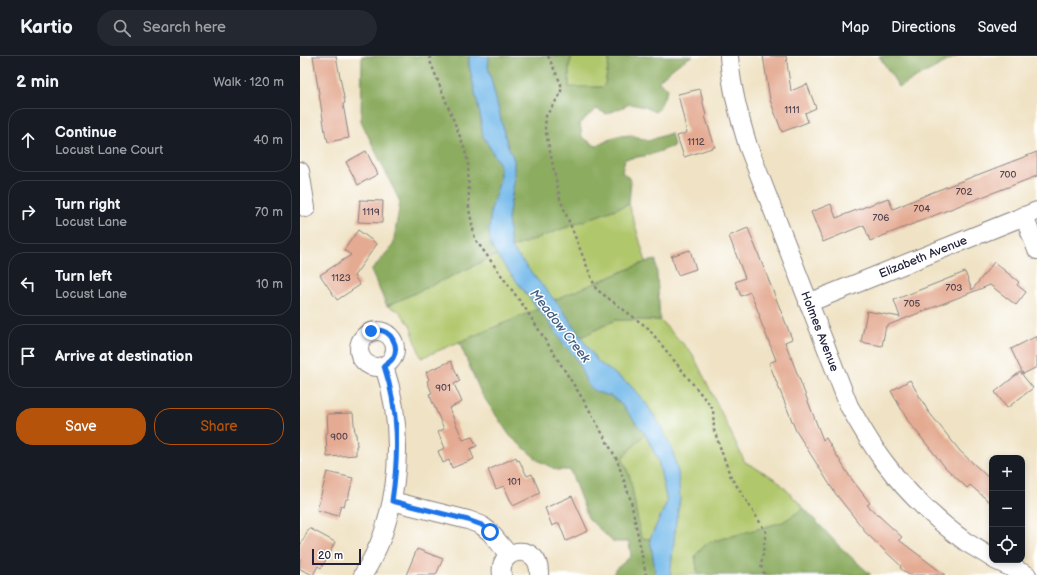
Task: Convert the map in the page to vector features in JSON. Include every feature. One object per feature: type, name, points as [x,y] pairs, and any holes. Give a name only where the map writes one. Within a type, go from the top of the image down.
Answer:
[{"type":"street","name":"Holmes Avenue","points":[[729,56],[730,74],[748,146],[849,406],[868,439],[885,464],[909,492],[937,519],[966,542],[989,556]]},
{"type":"street","points":[[300,171],[306,208]]},
{"type":"street","name":"Elizabeth Avenue","points":[[808,303],[1030,214]]},
{"type":"street","points":[[1030,214],[1037,250]]},
{"type":"street","points":[[364,575],[383,534],[392,501],[396,472],[397,435],[394,404],[384,366]]},
{"type":"street","points":[[392,501],[468,520],[482,525],[490,532],[508,556]]},
{"type":"street","points":[[502,575],[501,566],[504,560],[514,552],[521,551],[533,556],[539,568],[539,575]]},
{"type":"street","points":[[1001,563],[1027,575]]},
{"type":"path","points":[[430,56],[430,61],[463,144],[468,162],[469,209],[475,239],[525,308],[586,404],[617,460],[630,501],[646,575]]},
{"type":"path","points":[[548,56],[561,84],[561,93],[546,116],[545,128],[560,199],[596,289],[648,328],[713,409],[714,430],[730,475],[766,532],[762,566],[765,575]]},
{"type":"green space","points":[[362,56],[469,56],[469,65],[483,136],[500,165],[500,180],[491,210],[491,245],[497,255],[387,306],[371,271],[393,245],[400,202],[361,121]]},
{"type":"green space","points":[[489,56],[572,56],[569,66],[569,87],[602,87],[605,84],[609,62],[608,56],[693,56],[679,64],[658,81],[668,88],[659,109],[655,112],[645,107],[630,104],[607,114],[596,109],[580,123],[582,137],[596,146],[617,136],[632,135],[648,141],[671,133],[674,146],[650,155],[625,159],[622,172],[631,180],[629,204],[511,248],[508,218],[514,182],[514,160],[507,144],[488,67]]},
{"type":"green space","points":[[572,56],[608,56],[609,62],[605,84],[602,87],[569,88],[569,66]]},
{"type":"green space","points":[[879,56],[957,56],[899,87]]},
{"type":"green space","points":[[629,204],[646,262],[554,300],[511,248]]},
{"type":"green space","points":[[497,255],[538,309],[421,358],[410,325],[399,311],[387,306]]},
{"type":"green space","points":[[656,260],[660,320],[615,320],[581,337],[554,300],[646,262]]},
{"type":"green space","points":[[538,309],[565,346],[574,355],[596,392],[611,396],[622,405],[645,434],[622,458],[630,477],[641,538],[650,539],[656,575],[613,575],[615,570],[631,556],[629,542],[613,542],[588,518],[570,470],[557,470],[539,461],[510,436],[481,393],[459,342]]},
{"type":"green space","points":[[615,320],[660,320],[692,353],[745,462],[776,479],[804,508],[783,522],[707,543],[695,556],[698,575],[670,575],[680,498],[660,425],[647,405],[630,385],[598,362],[581,337]]},
{"type":"green space","points":[[645,434],[658,460],[667,502],[650,539],[641,538],[630,477],[622,458]]},
{"type":"green space","points":[[804,508],[839,546],[871,575],[698,575],[695,556],[707,543],[783,522]]},
{"type":"water","name":"Meadow Creek","points":[[469,56],[489,56],[488,67],[507,144],[514,160],[514,182],[508,218],[511,248],[562,309],[598,362],[630,385],[647,405],[660,425],[672,449],[678,472],[680,498],[670,575],[656,575],[650,539],[667,502],[658,460],[645,434],[622,405],[611,396],[596,392],[588,386],[574,355],[565,346],[550,324],[499,259],[491,245],[489,232],[491,210],[500,180],[500,165],[483,136],[469,65]]},
{"type":"building","points":[[313,56],[336,56],[345,103],[343,104],[349,138],[328,142],[326,138]]},
{"type":"building","points":[[763,56],[786,56],[791,91],[807,84],[816,108],[805,113],[808,122],[782,132],[770,100]]},
{"type":"building","points":[[700,89],[705,116],[715,147],[684,157],[677,136],[687,133],[678,94]]},
{"type":"building","points":[[366,151],[378,174],[358,185],[346,162]]},
{"type":"building","points":[[1037,152],[1037,176],[870,241],[864,225],[823,242],[811,212],[831,204],[836,218],[888,198],[893,209]]},
{"type":"building","points":[[360,200],[383,201],[382,223],[358,222]]},
{"type":"building","points":[[748,228],[792,339],[785,342],[823,440],[826,438],[850,477],[870,503],[867,505],[902,537],[899,540],[945,575],[909,575],[900,568],[901,566],[864,531],[835,493],[796,431],[769,363],[776,360],[759,317],[760,316],[750,292],[741,296],[735,282],[745,278],[729,236]]},
{"type":"building","points":[[358,230],[377,244],[354,276],[360,285],[337,300],[320,275],[351,255],[344,250]]},
{"type":"building","points":[[690,250],[696,269],[678,275],[671,256]]},
{"type":"building","points":[[994,262],[1019,282],[1017,285],[1026,292],[1016,305],[990,285],[886,326],[882,346],[861,342],[867,311],[900,317],[894,300],[965,272],[972,290]]},
{"type":"building","points":[[1037,336],[1037,367],[1023,374],[1011,349]]},
{"type":"building","points":[[451,361],[460,381],[454,384],[462,402],[449,408],[463,440],[472,437],[477,446],[470,449],[474,459],[452,468],[449,460],[443,463],[438,451],[445,448],[438,432],[444,429],[429,394],[432,393],[427,381],[429,380],[426,372]]},
{"type":"building","points":[[1020,372],[1033,388],[1007,408],[995,392]]},
{"type":"building","points":[[910,380],[928,411],[960,451],[989,478],[989,501],[970,485],[967,488],[945,467],[908,421],[891,391]]},
{"type":"building","points":[[353,413],[357,446],[356,455],[327,457],[327,414]]},
{"type":"building","points":[[516,457],[527,476],[532,474],[540,493],[513,506],[504,486],[496,489],[488,470]]},
{"type":"building","points":[[327,472],[353,478],[348,499],[346,499],[344,506],[341,505],[338,516],[317,510]]},
{"type":"building","points":[[572,496],[588,531],[566,541],[559,523],[552,526],[545,508]]},
{"type":"building","points":[[309,528],[335,542],[321,568],[318,566],[313,575],[300,569],[300,546]]},
{"type":"building","points":[[417,549],[443,559],[436,575],[406,575]]},
{"type":"route","points":[[371,331],[384,331],[389,334],[396,345],[396,352],[393,358],[384,366],[394,404],[397,435],[396,472],[392,501],[468,520],[482,525],[490,532]]}]
